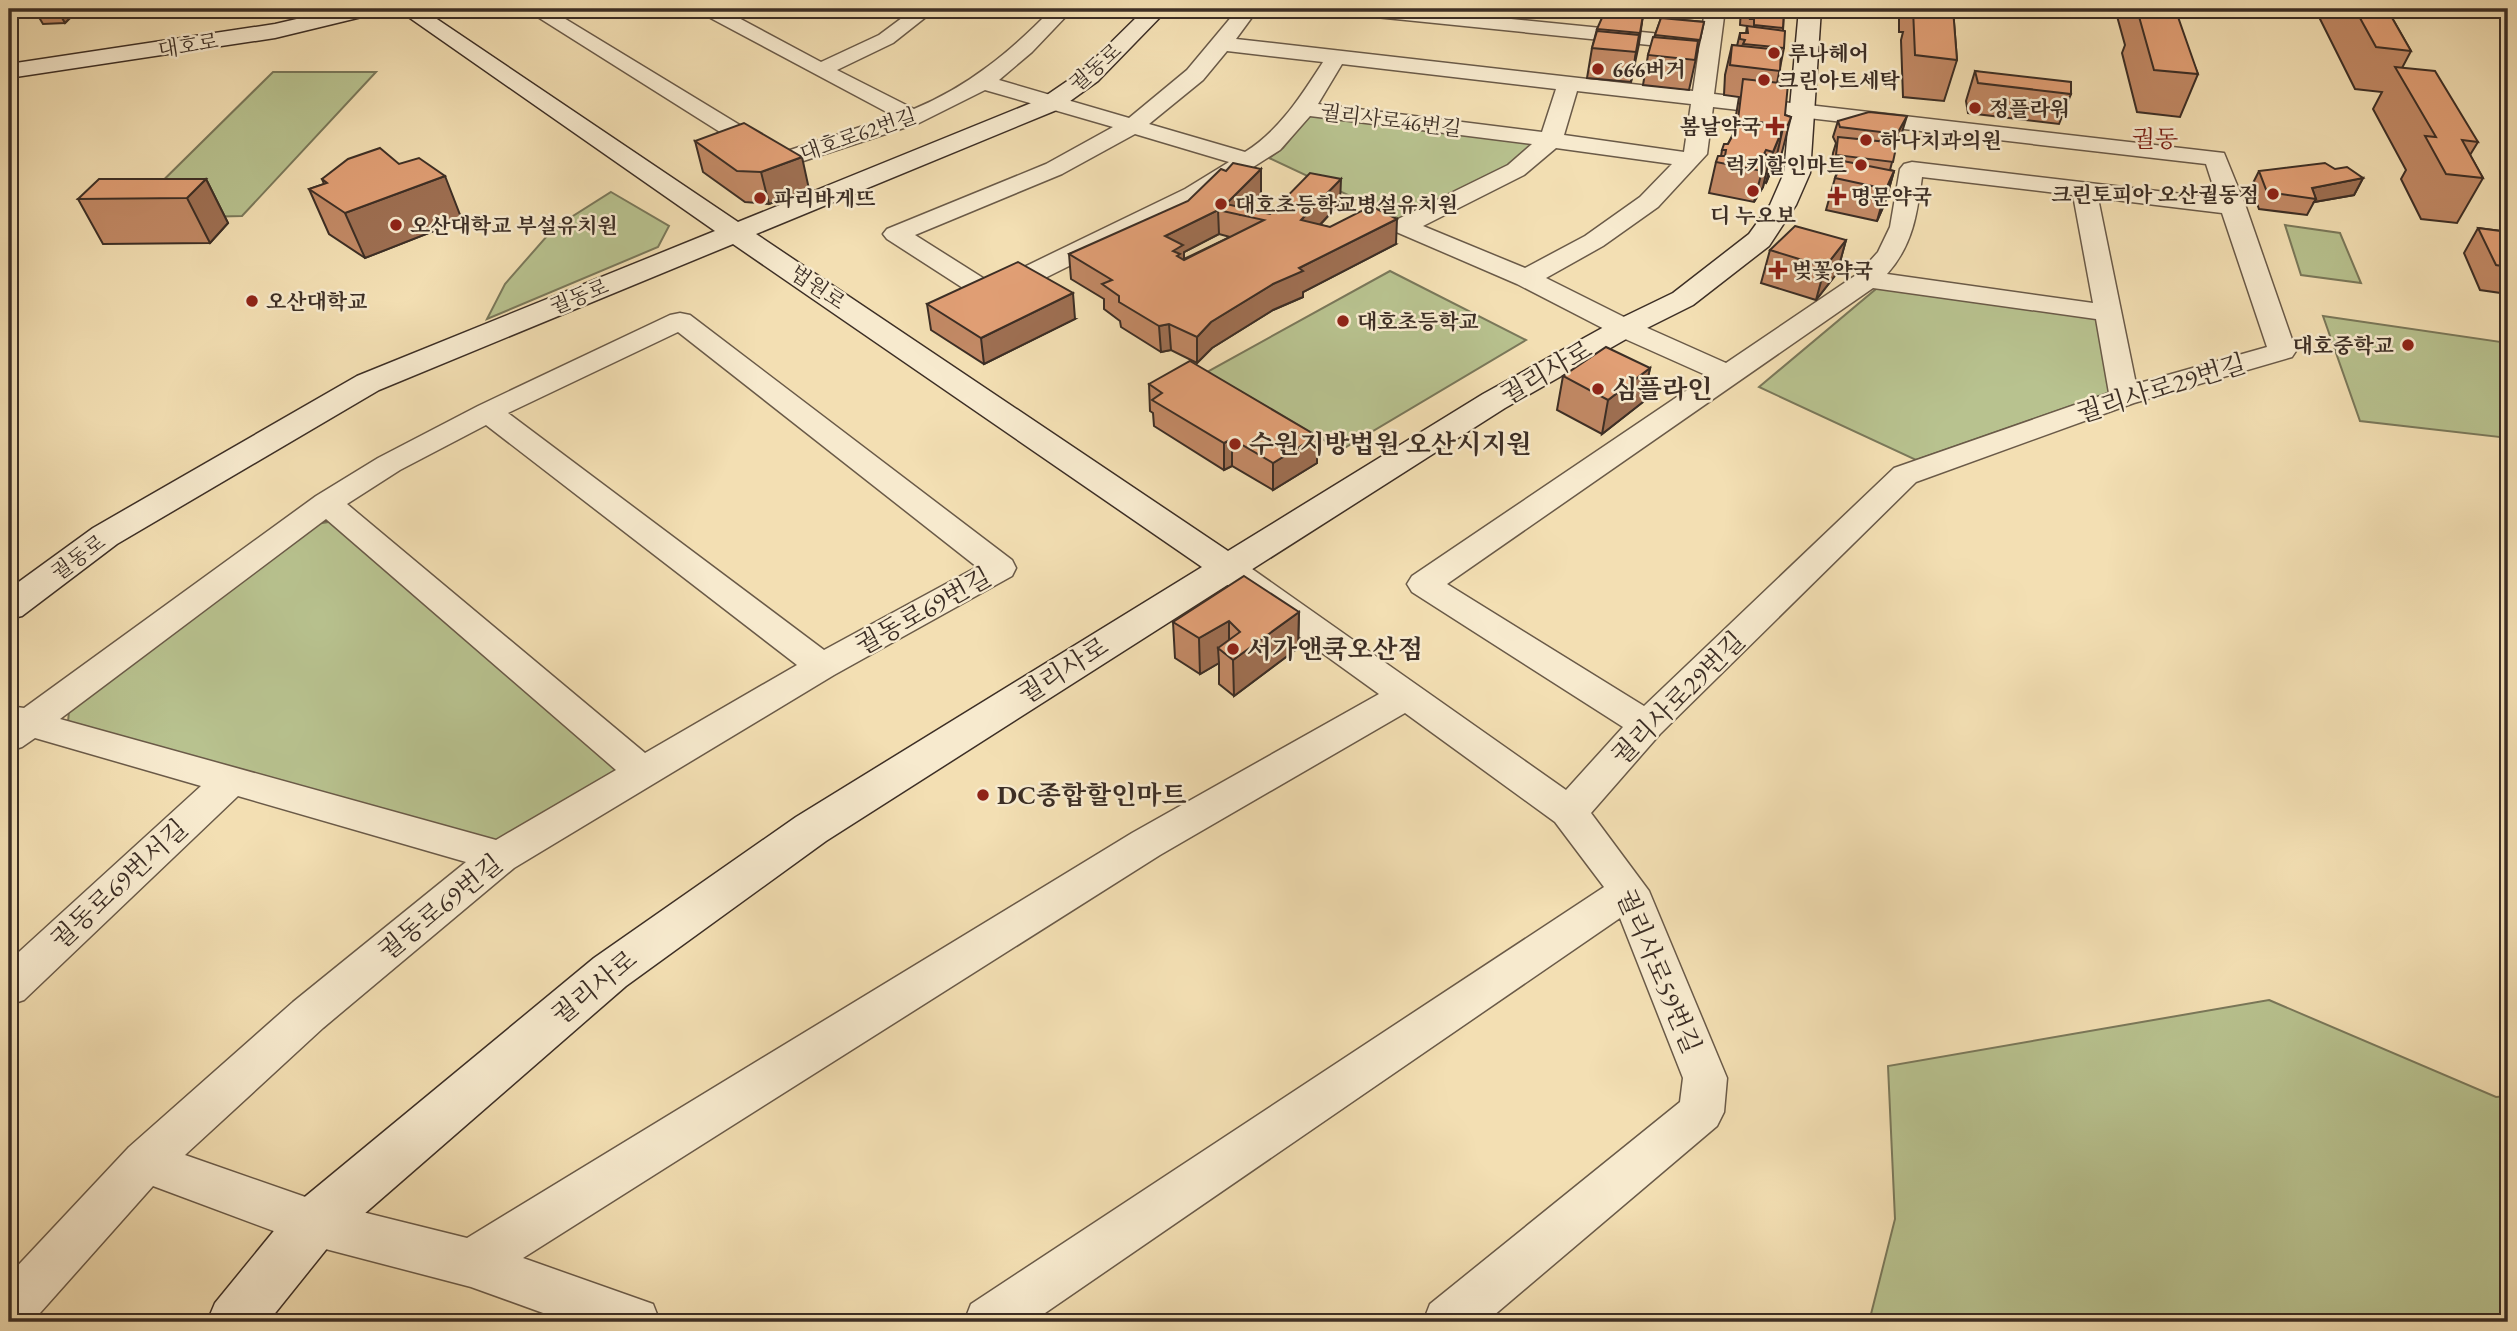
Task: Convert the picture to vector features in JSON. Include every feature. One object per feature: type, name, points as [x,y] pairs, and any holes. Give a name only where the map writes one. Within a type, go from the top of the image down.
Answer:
[{"type":"street","name":"대호로","points":[[9,71],[262,33],[366,9]]},
{"type":"street","name":"법원로","points":[[408,9],[1226,567]]},
{"type":"street","name":"대호로62번길","points":[[535,9],[782,161],[913,117],[982,82],[1023,50],[1063,9]]},
{"type":"street","points":[[708,9],[820,71],[913,117]]},
{"type":"street","points":[[820,71],[886,39],[926,9]]},
{"type":"street","name":"궐동로","points":[[9,607],[105,536],[368,383],[1050,104],[1090,76],[1157,9]]},
{"type":"street","name":"궐리사로46번길","points":[[1248,9],[1223,44],[1194,77],[1131,125],[1077,157],[1029,180],[895,234],[989,293],[1026,278],[1182,200],[1272,145],[1304,109],[1689,160]]},
{"type":"street","points":[[1356,9],[1711,45]]},
{"type":"street","points":[[1526,278],[1594,241],[1649,202],[1695,154],[1715,9]]},
{"type":"street","name":"궐리사로","points":[[234,1322],[314,1223],[610,972],[811,829],[1494,401],[1625,327],[1683,299],[1759,240],[1783,205],[1797,173],[1804,111],[1808,9]]},
{"type":"street","points":[[1223,44],[1804,111]]},
{"type":"street","points":[[1304,109],[1336,57]]},
{"type":"street","points":[[982,82],[1249,160]]},
{"type":"street","points":[[1568,85],[1551,140],[1516,170],[1403,226],[1526,278],[1729,375]]},
{"type":"street","name":"궐리사로29번길","points":[[1569,812],[1647,725],[1905,475],[2124,397],[2282,351],[2216,158],[1804,111]]},
{"type":"street","points":[[1647,725],[1424,584],[1868,279],[1890,255],[1902,227],[1912,169],[2234,207]]},
{"type":"street","points":[[2084,189],[2124,397]]},
{"type":"street","points":[[1868,279],[2108,313]]},
{"type":"street","name":"궐동로69번길","points":[[9,1311],[145,1163],[308,1014],[500,857],[822,666],[1000,568],[680,321],[488,412],[388,464],[327,503],[15,726]]},
{"type":"street","points":[[488,412],[822,666]]},
{"type":"street","points":[[327,503],[642,772]]},
{"type":"street","name":"궐리사로59번길","points":[[1226,567],[1569,812],[1629,891],[1704,1078],[1701,1112],[1448,1322]]},
{"type":"street","points":[[471,1263],[1146,844],[1407,695]]},
{"type":"street","points":[[15,726],[230,781],[500,857]]},
{"type":"street","name":"궐동로69번서길","points":[[9,987],[230,781]]},
{"type":"street","points":[[989,1322],[1629,891]]},
{"type":"street","points":[[145,1163],[314,1223],[471,1263],[635,1322]]},
{"type":"green space","points":[[273,72],[376,72],[242,216],[124,219]]},
{"type":"green space","points":[[1314,114],[1535,141],[1509,169],[1401,220],[1269,158],[1283,148],[1309,116]]},
{"type":"green space","points":[[611,192],[669,226],[658,247],[487,319],[505,284],[554,228]]},
{"type":"green space","points":[[2285,225],[2340,233],[2361,283],[2301,275]]},
{"type":"green space","points":[[1390,271],[1526,340],[1341,450],[1207,372]]},
{"type":"green space","points":[[1885,287],[2096,317],[2114,387],[2108,393],[1916,460],[1759,387],[1876,289]]},
{"type":"green space","points":[[2323,316],[2508,343],[2508,438],[2360,421]]},
{"type":"green space","points":[[334,521],[617,766],[604,788],[499,843],[68,723],[69,710],[311,525]]},
{"type":"green space","points":[[2269,1000],[2496,1097],[2508,1096],[2508,1322],[1869,1322],[1895,1219],[1888,1066]]},
{"type":"building","points":[[1752,9],[1784,9],[1783,28],[1754,25],[1754,19],[1750,19]]},
{"type":"building","points":[[1913,9],[1953,9],[1957,60],[1915,55]]},
{"type":"building","points":[[2355,9],[2387,9],[2411,51],[2376,47]]},
{"type":"building","points":[[1605,11],[1643,15],[1640,33],[1597,29]]},
{"type":"building","points":[[2138,13],[2178,17],[2198,74],[2154,70]]},
{"type":"building","points":[[1661,18],[1704,22],[1700,40],[1655,35]]},
{"type":"building","points":[[1747,26],[1785,31],[1784,48],[1743,44],[1745,40],[1740,39],[1740,33],[1748,33]]},
{"type":"building","points":[[1597,31],[1639,35],[1636,52],[1592,48]]},
{"type":"building","points":[[1653,37],[1698,41],[1695,60],[1648,55]]},
{"type":"building","points":[[1732,45],[1781,50],[1780,71],[1730,65]]},
{"type":"building","points":[[2395,67],[2435,71],[2478,142],[2462,140],[2483,178],[2446,174],[2425,136],[2436,137]]},
{"type":"building","points":[[1975,71],[2071,82],[2071,94],[1978,83]]},
{"type":"building","points":[[1743,79],[1788,84],[1785,115],[1791,117],[1788,125],[1738,120]]},
{"type":"building","points":[[1869,112],[1907,116],[1897,134],[1840,127],[1838,121]]},
{"type":"building","points":[[1740,122],[1783,128],[1773,152],[1766,150],[1764,154],[1770,156],[1762,171],[1716,162],[1718,156],[1725,156],[1726,150],[1722,150],[1724,144],[1728,144]]},
{"type":"building","points":[[744,123],[802,157],[761,172],[737,171],[695,141]]},
{"type":"building","points":[[1838,137],[1897,143],[1893,162],[1836,155]]},
{"type":"building","points":[[380,148],[399,164],[419,158],[445,176],[345,213],[309,189],[327,183],[322,179],[348,159]]},
{"type":"building","points":[[1843,161],[1894,171],[1886,189],[1835,178]]},
{"type":"building","points":[[1233,163],[1261,169],[1226,204],[1270,214],[1310,173],[1341,179],[1301,220],[1330,227],[1371,206],[1397,219],[1299,268],[1303,271],[1273,284],[1211,322],[1197,337],[1169,324],[1159,326],[1119,302],[1119,296],[1102,284],[1112,280],[1069,254],[1188,201],[1221,169],[1226,171]],"holes":[[[1218,210],[1264,220],[1184,260],[1177,256],[1180,254],[1173,251],[1183,245],[1165,236]]]},
{"type":"building","points":[[2325,163],[2335,169],[2347,167],[2363,178],[2312,188],[2316,199],[2267,192],[2259,171]]},
{"type":"building","points":[[99,179],[206,179],[187,198],[78,199]]},
{"type":"building","points":[[1795,226],[1846,240],[1825,267],[1770,250]]},
{"type":"building","points":[[2478,228],[2508,232],[2508,267],[2496,265]]},
{"type":"building","points":[[1018,262],[1073,293],[981,338],[927,304]]},
{"type":"building","points":[[1606,347],[1650,368],[1608,400],[1563,376]]},
{"type":"building","points":[[1190,361],[1317,436],[1273,463],[1232,439],[1224,443],[1152,400],[1162,393],[1149,384]]},
{"type":"building","points":[[1244,576],[1299,612],[1233,660],[1218,648],[1240,632],[1229,621],[1199,638],[1173,622]]},
{"type":"place","name":"루나헤어","points":[[1774,53]]},
{"type":"place","name":"666버거","points":[[1598,69]]},
{"type":"place","name":"크린아트세탁","points":[[1764,80]]},
{"type":"place","name":"정플라워","points":[[1975,108]]},
{"type":"place","name":"봄날약국","points":[[1775,126]]},
{"type":"place","name":"하나치과의원","points":[[1866,140]]},
{"type":"place","name":"럭키할인마트","points":[[1861,165]]},
{"type":"place","name":"디 누오보","points":[[1753,191]]},
{"type":"place","name":"크린토피아 오산궐동점","points":[[2273,194]]},
{"type":"place","name":"명문약국","points":[[1837,196]]},
{"type":"place","name":"파리바게뜨","points":[[760,198]]},
{"type":"place","name":"대호초등학교병설유치원","points":[[1221,204]]},
{"type":"place","name":"오산대학교 부설유치원","points":[[396,225]]},
{"type":"place","name":"벚꽃약국","points":[[1778,270]]},
{"type":"place","name":"오산대학교","points":[[252,301]]},
{"type":"place","name":"대호초등학교","points":[[1343,321]]},
{"type":"place","name":"대호중학교","points":[[2408,345]]},
{"type":"place","name":"심플라인","points":[[1598,389]]},
{"type":"place","name":"수원지방법원 오산시지원","points":[[1235,444]]},
{"type":"place","name":"서가앤쿡오산점","points":[[1233,649]]},
{"type":"place","name":"DC종합할인마트","points":[[983,795]]},
{"type":"district","name":"궐동","points":[[2155,138]]}]
